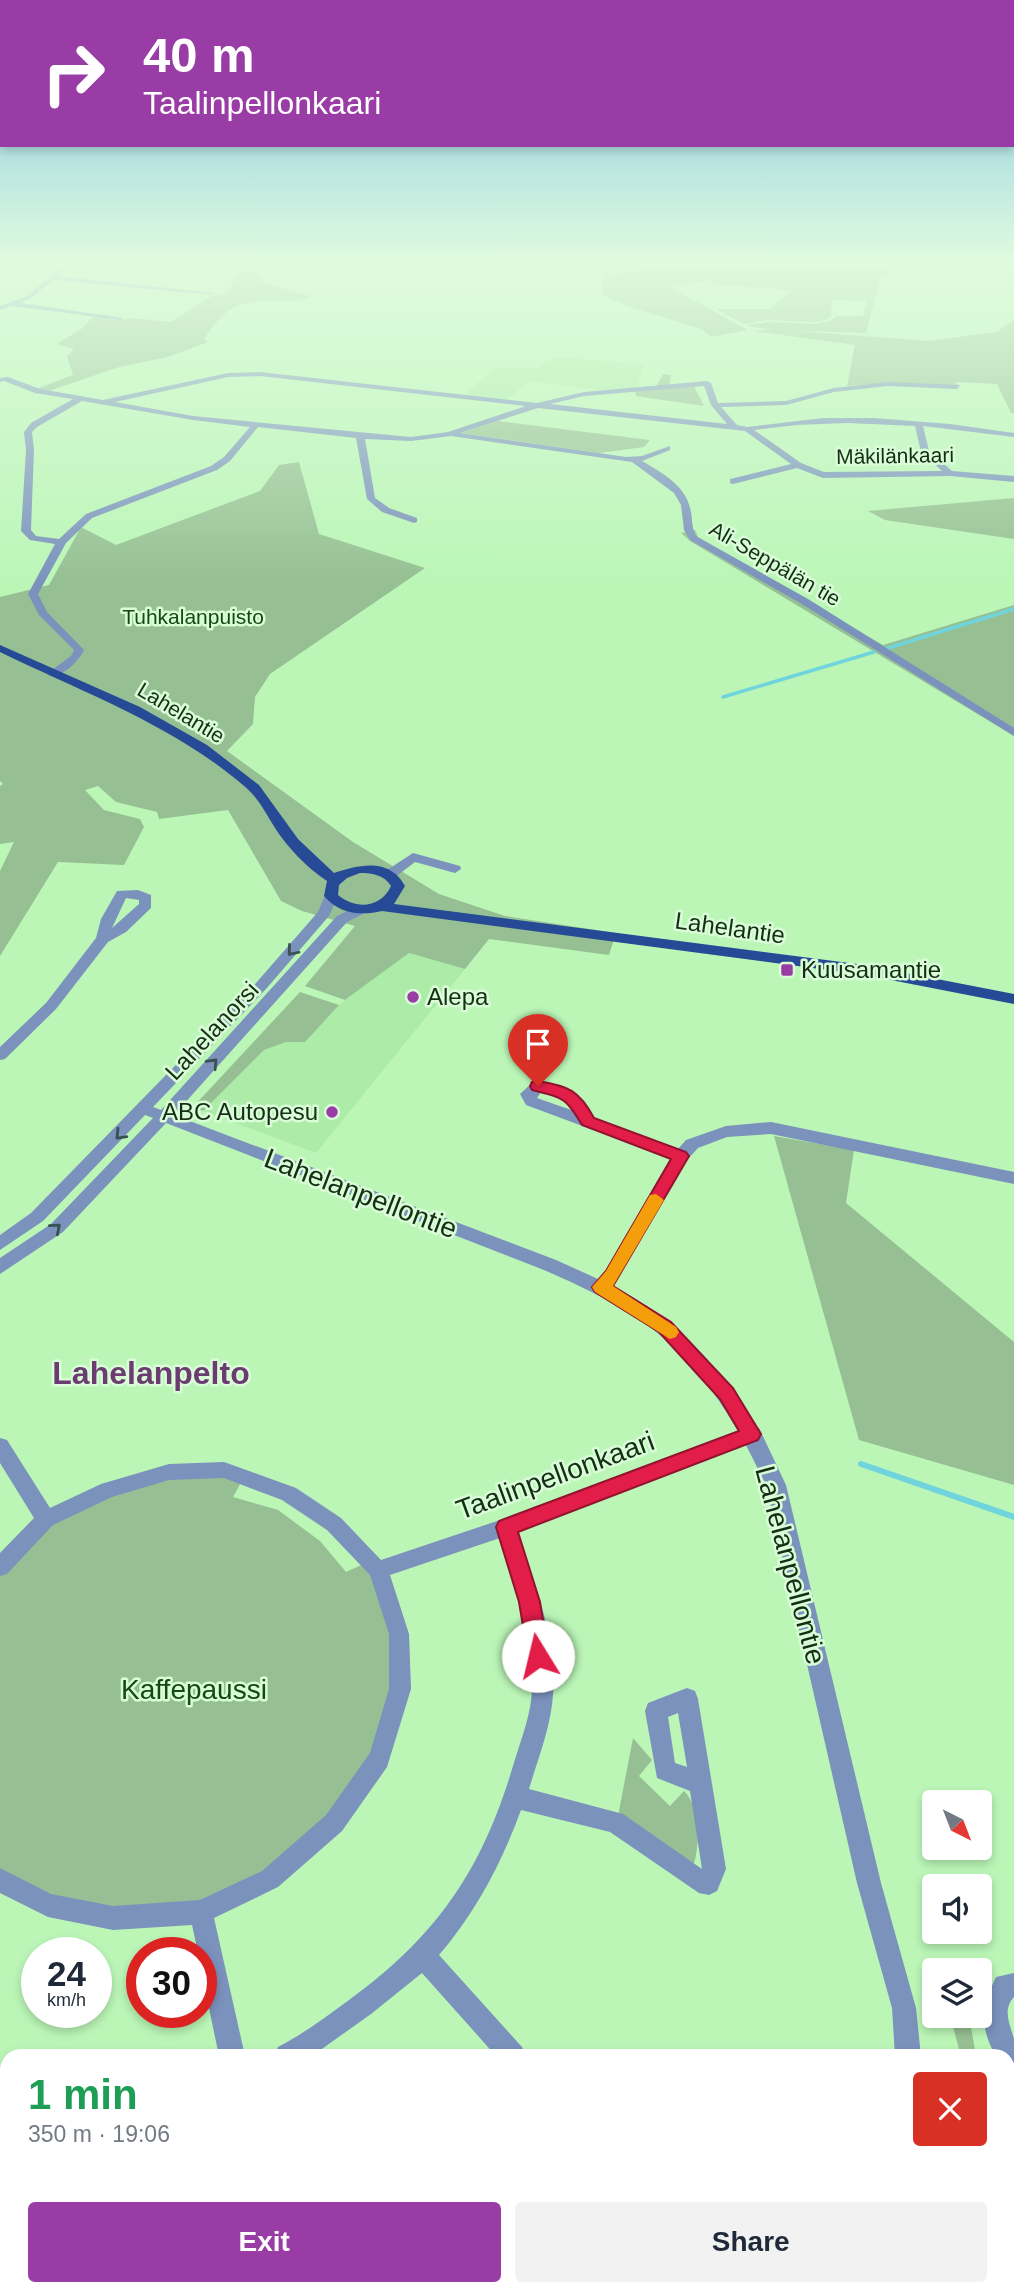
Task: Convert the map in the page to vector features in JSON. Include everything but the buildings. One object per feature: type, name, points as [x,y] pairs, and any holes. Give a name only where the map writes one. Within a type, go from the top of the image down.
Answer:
[{"type":"main road","name":"Lahelantie","points":[[0,648],[156,720],[250,783],[269,803],[287,836],[324,873],[344,906],[362,909],[380,906],[564,932],[735,951],[865,970],[1014,999]]},
{"type":"main road","name":"Lahelantie","points":[[308,856],[350,872],[368,869],[389,875]]},
{"type":"main road","points":[[333,888],[350,872]]},
{"type":"main road","points":[[380,906],[397,892],[396,881],[389,875]]},
{"type":"main road","name":"Lahelantie","points":[[397,892],[438,913]]},
{"type":"street","points":[[0,368],[2,379],[38,391],[193,418],[411,439],[449,434],[541,404],[584,394],[707,383],[715,405],[733,426]]},
{"type":"street","points":[[105,402],[229,375],[260,374],[747,429],[784,422],[842,421],[952,426],[1014,435]]},
{"type":"street","points":[[715,405],[786,403],[853,387],[888,384],[957,387]]},
{"type":"street","points":[[60,542],[33,538],[26,531],[30,450],[28,432],[34,425],[81,398]]},
{"type":"street","points":[[53,674],[75,658],[79,649],[43,613],[33,594],[60,542],[72,527],[89,516],[214,468],[227,459],[258,423]]},
{"type":"street","points":[[919,425],[925,453],[950,472]]},
{"type":"street","name":"Mäkilänkaari","points":[[747,429],[798,465],[822,475],[950,472],[1014,479]]},
{"type":"street","name":"Ali-Seppälän tie","points":[[449,434],[635,460],[667,480],[685,504],[688,533],[692,538],[804,601],[1014,733]]},
{"type":"street","points":[[360,436],[371,499],[377,506],[414,520]]},
{"type":"street","points":[[635,460],[667,448]]},
{"type":"street","points":[[733,481],[798,465]]},
{"type":"street","points":[[389,875],[413,857],[455,869]]},
{"type":"street","name":"Lahelanorsi","points":[[0,1244],[37,1217],[261,986],[324,913],[333,888]]},
{"type":"street","name":"Lahelanorsi","points":[[0,1267],[57,1228],[164,1116],[342,919],[362,909]]},
{"type":"street","points":[[0,1055],[51,1006],[103,939]]},
{"type":"street","name":"Lahelanpellontie","points":[[144,1109],[601,1287],[665,1327],[726,1394],[752,1434],[776,1485],[869,1883],[904,2008],[907,2049]]},
{"type":"street","points":[[588,1121],[681,1156]]},
{"type":"street","points":[[601,1287],[612,1275],[681,1156],[692,1144],[726,1132],[771,1128],[1014,1178]]},
{"type":"street","name":"Taalinpellonkaari","points":[[378,1570],[506,1527],[752,1434]]},
{"type":"street","points":[[0,1446],[46,1519]]},
{"type":"street","points":[[0,1567],[46,1519],[108,1490],[169,1472],[224,1470],[289,1494],[334,1524],[378,1570],[399,1634],[400,1689],[379,1759],[334,1823],[270,1879],[201,1912],[113,1918],[48,1905],[0,1880]]},
{"type":"street","points":[[301,2049],[378,1994],[423,1955],[457,1914],[498,1840],[516,1797],[543,1684],[529,1602],[506,1527]]},
{"type":"street","points":[[516,1797],[615,1822],[699,1881],[709,1883],[714,1869],[699,1783]]},
{"type":"street","points":[[201,1912],[230,2049]]},
{"type":"street","points":[[423,1955],[507,2049]]},
{"type":"street","points":[[1008,2049],[993,2024],[996,2003],[1005,1986],[1014,1985]]},
{"type":"shaded area","points":[[643,366],[636,388],[601,390],[529,381],[507,400],[464,395],[495,368]]},
{"type":"shaded area","points":[[409,953],[465,969],[316,1153],[203,1111],[264,1050],[286,1042],[305,1042],[335,1008]]},
{"type":"green space","points":[[70,366],[123,366],[46,392],[34,390],[73,375]]},
{"type":"green space","points":[[851,366],[1014,366],[1014,413],[1011,413],[997,384],[956,382],[957,386],[889,383],[847,386]]},
{"type":"green space","points":[[663,374],[671,375],[669,388],[694,386],[704,406],[636,396],[635,390],[656,387]]},
{"type":"green space","points":[[498,421],[650,440],[644,447],[599,453],[461,433]]},
{"type":"green space","name":"Tuhkalanpuisto","points":[[299,462],[319,534],[425,568],[270,674],[255,697],[253,724],[227,751],[353,842],[439,894],[505,916],[616,933],[609,955],[489,939],[465,969],[409,953],[345,1000],[305,986],[355,926],[302,911],[281,901],[228,810],[159,819],[157,812],[116,802],[98,786],[85,790],[104,810],[140,819],[144,827],[124,865],[58,862],[0,956],[0,871],[14,842],[0,844],[0,786],[3,784],[0,781],[0,597],[49,585],[81,527],[116,545],[260,491],[279,465]]},
{"type":"green space","points":[[1014,498],[1014,539],[885,520],[868,511]]},
{"type":"green space","points":[[695,530],[699,539],[883,645],[1014,605],[1014,736],[690,541],[681,533]]},
{"type":"green space","points":[[300,992],[339,1005],[305,1042],[286,1042],[264,1050],[203,1111],[193,1107]]},
{"type":"green space","points":[[774,1136],[854,1150],[846,1203],[1014,1342],[1014,1485],[859,1440]]},
{"type":"green space","name":"Kaffepaussi","points":[[169,1472],[244,1477],[233,1497],[278,1510],[320,1541],[346,1572],[370,1561],[399,1634],[379,1759],[334,1823],[201,1912],[113,1918],[0,1880],[0,1567],[37,1527]]},
{"type":"green space","points":[[633,1738],[652,1760],[639,1776],[670,1806],[684,1791],[690,1798],[698,1828],[693,1867],[618,1816]]},
{"type":"green space","points":[[953,2028],[971,2028],[975,2049],[959,2049]]},
{"type":"waterway","points":[[888,648],[1014,609]]},
{"type":"waterway","points":[[723,697],[874,652]]},
{"type":"waterway","points":[[861,1464],[1014,1517]]},
{"type":"slow traffic","points":[[656,1200],[612,1275],[601,1287],[670,1332]]},
{"type":"place","name":"Kuusamantie","points":[[787,970]]},
{"type":"place","name":"Alepa","points":[[413,997]]},
{"type":"place","name":"ABC Autopesu","points":[[332,1112]]},
{"type":"district","name":"Lahelanpelto","points":[[151,1373]]},
{"type":"route","points":[[538,1086],[561,1090],[578,1104],[588,1121],[681,1156],[612,1275],[601,1287],[665,1327],[696,1357],[726,1394],[752,1434],[506,1527],[529,1602],[538,1656]]}]
